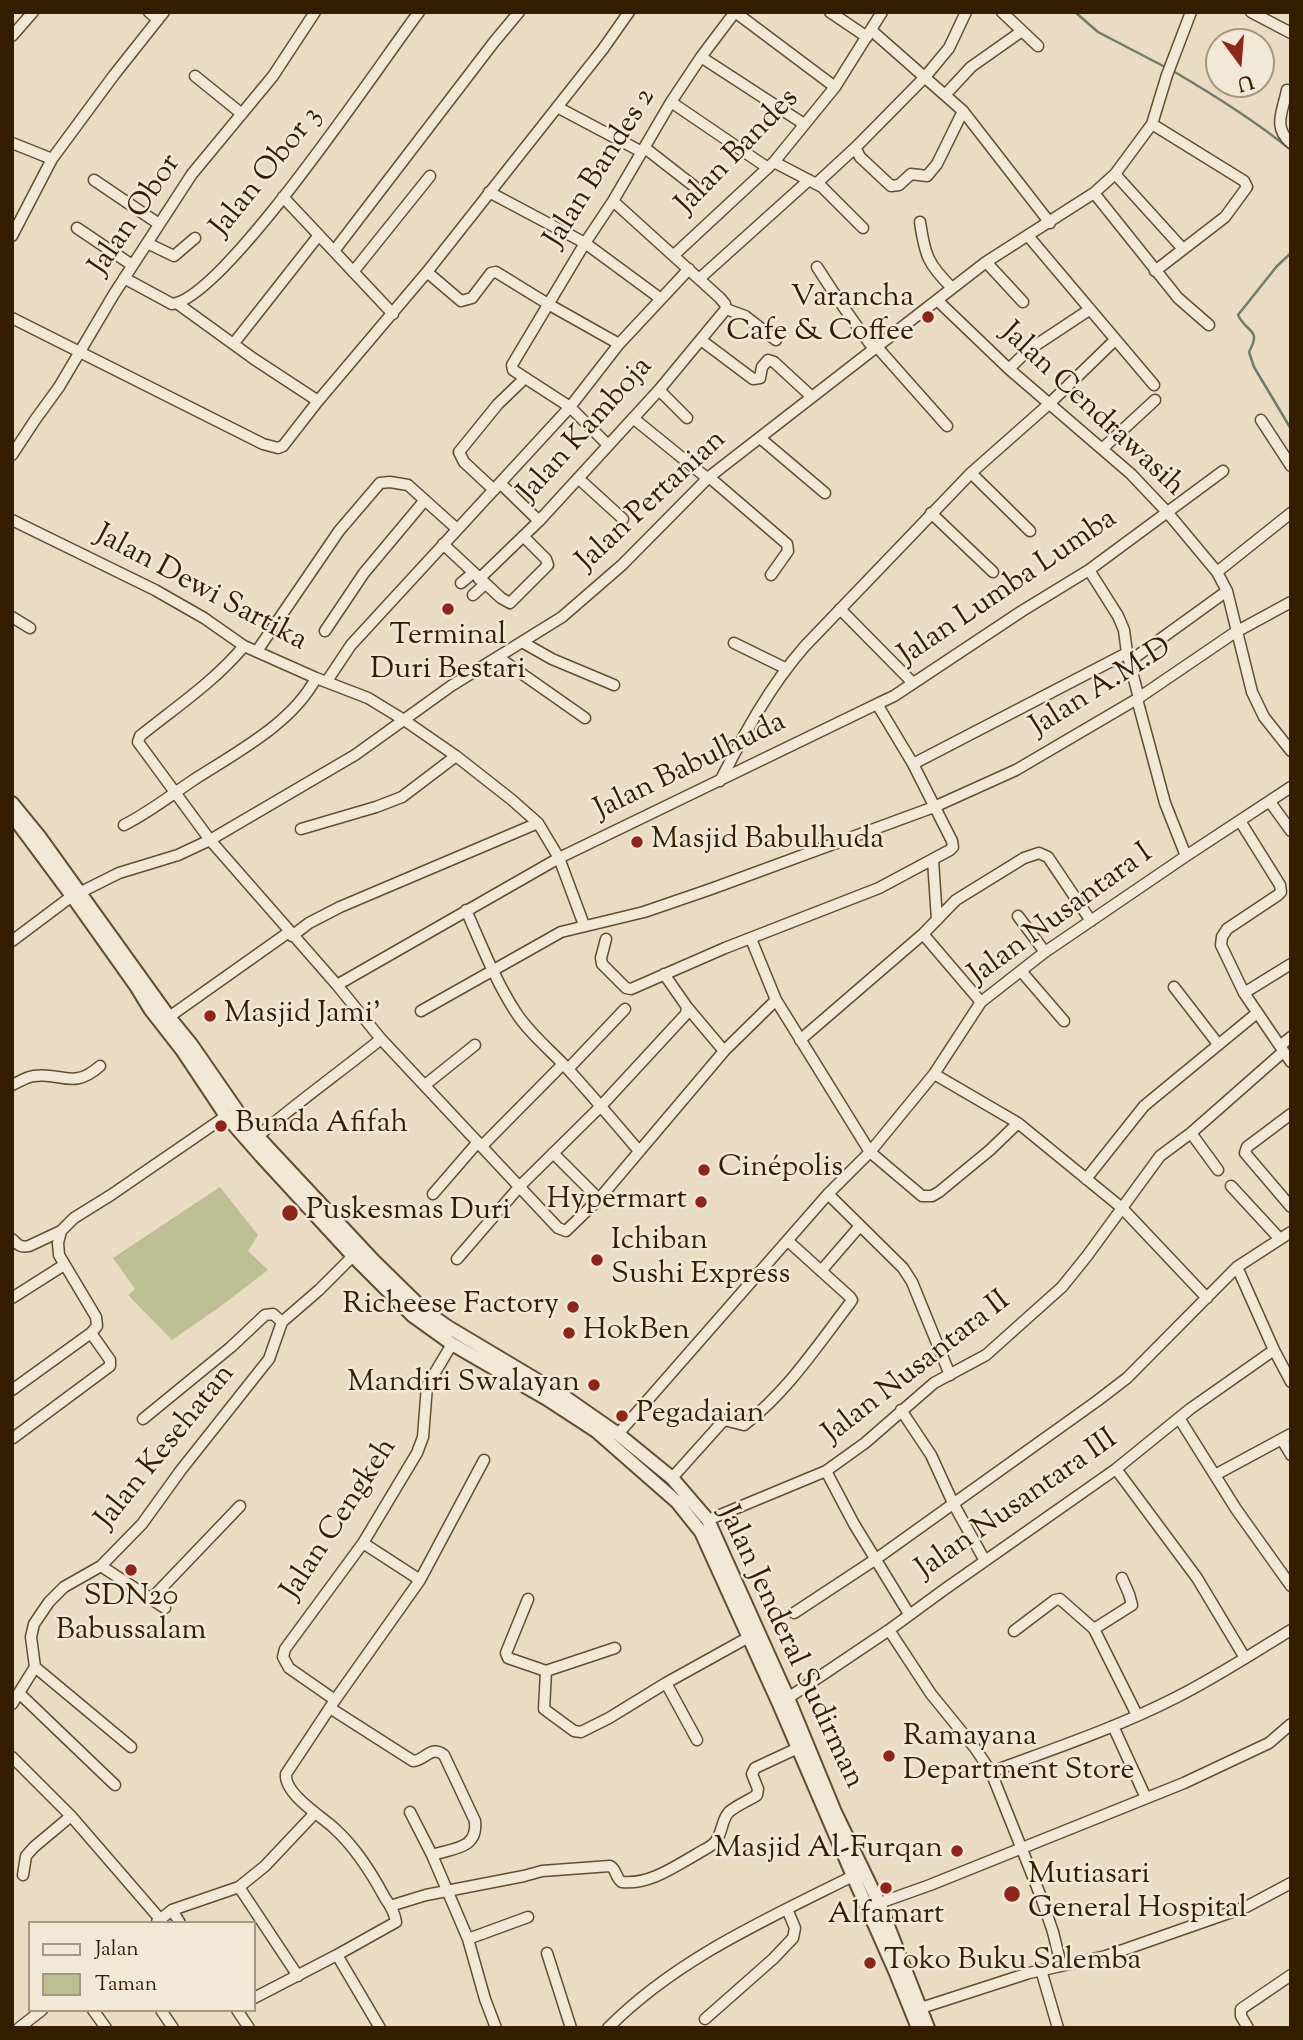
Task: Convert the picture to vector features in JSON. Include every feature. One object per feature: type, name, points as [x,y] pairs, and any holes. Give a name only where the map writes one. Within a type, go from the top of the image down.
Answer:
[{"type":"street","points":[[12,236],[52,159],[161,16],[149,12]]},
{"type":"street","name":"Jalan Obor","points":[[12,455],[81,352],[132,265],[192,174],[273,75],[315,12]]},
{"type":"street","name":"Jalan Obor 3","points":[[178,304],[221,271],[284,197],[419,12]]},
{"type":"street","points":[[334,251],[519,12]]},
{"type":"street","points":[[12,318],[271,447],[283,446],[427,272],[603,49],[629,12]]},
{"type":"street","points":[[735,12],[835,87]]},
{"type":"street","name":"Jalan Bandes 2","points":[[525,378],[512,368],[513,362],[671,102],[735,12]]},
{"type":"street","points":[[830,12],[869,33],[963,111],[1050,223]]},
{"type":"street","name":"Jalan Bandes","points":[[674,255],[771,165],[835,87],[882,12]]},
{"type":"street","points":[[699,279],[856,147],[925,77],[949,48],[966,12]]},
{"type":"street","points":[[1002,12],[1038,46]]},
{"type":"street","name":"Jalan Pertanian","points":[[12,941],[76,894],[120,873],[178,855],[211,840],[355,755],[451,686],[562,617],[609,577],[708,477],[986,262],[1094,193],[1115,174],[1152,124],[1191,12]]},
{"type":"street","points":[[1251,12],[1291,33]]},
{"type":"street","points":[[12,36],[31,13]]},
{"type":"street","points":[[945,95],[971,67],[1021,31]]},
{"type":"street","points":[[701,57],[804,124]]},
{"type":"street","points":[[195,76],[242,114]]},
{"type":"street","points":[[1287,90],[1279,121],[1281,131],[1291,143]]},
{"type":"street","points":[[671,102],[771,165],[822,187],[863,228]]},
{"type":"street","points":[[557,107],[643,150],[695,187]]},
{"type":"street","points":[[856,147],[860,157],[891,186],[899,185],[911,174],[927,176],[937,164],[963,111]]},
{"type":"street","points":[[1152,124],[1247,185],[1225,217],[1155,271]]},
{"type":"street","points":[[12,142],[52,159]]},
{"type":"street","points":[[1115,174],[1183,249]]},
{"type":"street","points":[[354,272],[430,176]]},
{"type":"street","points":[[94,180],[159,224]]},
{"type":"street","points":[[489,192],[585,243],[661,299]]},
{"type":"street","points":[[1094,193],[1178,298],[1209,325]]},
{"type":"street","points":[[284,197],[393,314]]},
{"type":"street","points":[[613,201],[723,301],[726,309],[745,316],[776,340]]},
{"type":"street","points":[[920,222],[926,256],[952,288]]},
{"type":"street","points":[[77,228],[132,265]]},
{"type":"street","points":[[234,344],[319,235]]},
{"type":"street","points":[[1028,237],[1154,385]]},
{"type":"street","points":[[147,243],[174,256],[195,238]]},
{"type":"street","points":[[986,262],[1023,302]]},
{"type":"street","points":[[817,267],[852,320],[947,426]]},
{"type":"street","points":[[327,681],[351,645],[570,407],[619,344],[689,269]]},
{"type":"street","points":[[427,272],[461,302],[472,298],[486,278],[496,272],[619,344]]},
{"type":"street","points":[[124,278],[167,303],[178,304],[318,401]]},
{"type":"street","name":"Jalan Cendrawasih","points":[[937,300],[1009,369],[1132,474],[1216,572],[1227,591],[1257,704],[1291,751]]},
{"type":"street","name":"Jalan Kamboja","points":[[479,579],[524,537],[659,390],[726,309]]},
{"type":"street","points":[[1009,369],[1027,351],[1089,310]]},
{"type":"street","points":[[701,340],[753,379],[760,378],[762,368],[768,360],[774,362],[812,397]]},
{"type":"street","points":[[719,782],[752,719],[785,668],[971,473],[1049,404],[1115,340]]},
{"type":"street","points":[[539,521],[464,462],[459,452],[498,404],[525,378],[570,407],[607,444]]},
{"type":"street","points":[[659,390],[687,418]]},
{"type":"street","points":[[1102,449],[1155,400]]},
{"type":"street","points":[[633,418],[787,544],[788,551],[771,575]]},
{"type":"street","points":[[1261,420],[1291,466]]},
{"type":"street","points":[[760,438],[825,493]]},
{"type":"street","name":"Jalan Lumba Lumba","points":[[877,704],[1089,570],[1223,471]]},
{"type":"street","points":[[971,473],[1030,531]]},
{"type":"street","points":[[578,478],[623,519]]},
{"type":"street","points":[[257,651],[339,531],[380,484],[390,482],[408,485],[457,529]]},
{"type":"street","points":[[325,631],[364,573],[425,500]]},
{"type":"street","points":[[931,513],[993,572]]},
{"type":"street","points":[[1216,572],[1291,513]]},
{"type":"street","name":"Jalan Dewi Sartika","points":[[12,520],[155,590],[204,618],[244,646],[368,698],[456,756],[538,823],[559,858],[584,925]]},
{"type":"street","points":[[443,544],[479,579],[510,603],[548,565],[547,559],[524,537]]},
{"type":"street","points":[[1089,570],[1124,630],[1165,803],[1186,856]]},
{"type":"street","points":[[461,583],[479,579]]},
{"type":"street","points":[[473,595],[479,579]]},
{"type":"street","points":[[914,764],[1129,657],[1227,591]]},
{"type":"street","name":"Jalan A.M.D","points":[[421,1011],[561,932],[644,912],[687,898],[934,807],[1016,770],[1138,698],[1237,632],[1291,602]]},
{"type":"street","points":[[840,609],[913,683]]},
{"type":"street","points":[[12,617],[30,628]]},
{"type":"street","points":[[522,642],[552,659],[614,685]]},
{"type":"street","points":[[734,643],[785,668]]},
{"type":"street","points":[[244,646],[211,680],[138,738],[139,745],[211,840],[381,1039],[558,1228],[569,1230],[599,1199],[724,1051],[776,1000]]},
{"type":"street","points":[[498,657],[585,718]]},
{"type":"street","points":[[124,825],[268,730],[298,706],[316,678]]},
{"type":"street","points":[[606,939],[602,964],[626,988],[635,989],[725,948],[879,888],[950,850],[953,845],[914,764],[877,704]]},
{"type":"street","name":"Jalan Babulhuda","points":[[466,910],[559,858],[877,704]]},
{"type":"street","points":[[301,829],[402,797],[456,756]]},
{"type":"street","name":"Jalan Nusantara I","points":[[618,1434],[828,1195],[870,1152],[934,1073],[981,1002],[1045,952],[1291,787]]},
{"type":"street","points":[[1270,802],[1291,831]]},
{"type":"street","name":"Jalan Jenderal Sudirman","points":[[12,803],[39,836],[150,1009],[187,1047],[234,1108],[392,1287],[414,1316],[452,1344],[573,1415],[611,1443],[677,1502],[701,1532],[788,1698],[873,1905],[928,2028]]},
{"type":"street","name":"Jalan Jenderal Sudirman","points":[[12,816],[76,894],[169,1017],[226,1116],[354,1256],[448,1327],[562,1395],[618,1434],[672,1478],[708,1520],[798,1748],[853,1876],[873,1905],[918,2028]]},
{"type":"street","points":[[1240,821],[1281,889],[1278,895],[1227,929],[1222,937],[1222,950],[1244,993],[1291,1062]]},
{"type":"street","points":[[169,1017],[309,923],[340,907],[538,823]]},
{"type":"street","points":[[800,1040],[923,934],[956,900],[1024,858],[1042,853],[1048,856],[1091,921]]},
{"type":"street","points":[[933,860],[937,920]]},
{"type":"street","points":[[337,985],[466,910],[492,970],[516,1013],[639,1151]]},
{"type":"street","points":[[1018,916],[1045,952]]},
{"type":"street","points":[[923,934],[981,1002]]},
{"type":"street","points":[[751,939],[776,1000],[870,1152],[926,1198],[939,1192],[1018,1123]]},
{"type":"street","points":[[1244,993],[1291,964]]},
{"type":"street","points":[[1021,971],[1064,1021]]},
{"type":"street","points":[[664,974],[687,1009],[724,1051]]},
{"type":"street","points":[[1174,987],[1218,1044]]},
{"type":"street","points":[[433,1195],[480,1144],[566,1067],[625,1009]]},
{"type":"street","points":[[457,1259],[520,1185],[601,1106],[686,1014],[687,1009]]},
{"type":"street","points":[[1086,1179],[1144,1106],[1257,1013]]},
{"type":"street","name":"Jalan Nusantara II","points":[[708,1520],[826,1471],[865,1443],[934,1383],[986,1354],[1062,1287],[1160,1156],[1191,1133],[1282,1049],[1291,1037]]},
{"type":"street","points":[[258,1136],[381,1039]]},
{"type":"street","points":[[425,1086],[475,1045]]},
{"type":"street","points":[[12,1084],[34,1076],[78,1080],[87,1077],[100,1066]]},
{"type":"street","points":[[934,1073],[1018,1123],[1122,1208],[1207,1298]]},
{"type":"street","points":[[1291,1114],[1248,1147],[1245,1153],[1291,1207]]},
{"type":"street","points":[[12,1239],[18,1245],[29,1247],[61,1231],[74,1218],[226,1116]]},
{"type":"street","points":[[1191,1133],[1217,1170]]},
{"type":"street","points":[[553,1153],[599,1199]]},
{"type":"street","points":[[1231,1186],[1279,1238]]},
{"type":"street","points":[[828,1195],[903,1269],[912,1282],[950,1374]]},
{"type":"street","points":[[821,1272],[859,1227]]},
{"type":"street","points":[[12,1390],[97,1326],[97,1319],[59,1255],[61,1231]]},
{"type":"street","points":[[794,1613],[876,1559],[1097,1401],[1127,1378],[1237,1267],[1291,1232]]},
{"type":"street","points":[[672,1478],[724,1420],[744,1425],[764,1407],[800,1370],[850,1303],[850,1297],[788,1241]]},
{"type":"street","name":"Jalan Kesehatan","points":[[35,1667],[32,1637],[34,1624],[49,1602],[64,1587],[101,1566],[142,1524],[269,1359],[282,1322],[354,1256]]},
{"type":"street","points":[[12,1298],[64,1265]]},
{"type":"street","points":[[1237,1267],[1291,1382]]},
{"type":"street","points":[[143,1419],[265,1315],[273,1314],[282,1322]]},
{"type":"street","points":[[13,1438],[110,1366],[110,1360],[91,1333]]},
{"type":"street","name":"Jalan Cengkeh","points":[[332,1704],[289,1668],[283,1653],[363,1543],[417,1453],[423,1437],[427,1386],[452,1344]]},
{"type":"street","name":"Jalan Nusantara III","points":[[788,1698],[1116,1469],[1178,1418],[1274,1350]]},
{"type":"street","points":[[901,1410],[931,1455],[953,1503],[985,1561]]},
{"type":"street","points":[[1178,1418],[1236,1509],[1289,1579]]},
{"type":"street","points":[[1214,1475],[1286,1437],[1291,1455]]},
{"type":"street","points":[[256,1997],[395,1923],[396,1918],[390,1906],[358,1853],[292,1791],[285,1778],[291,1764],[420,1580],[484,1460]]},
{"type":"street","points":[[1116,1469],[1197,1577],[1245,1658]]},
{"type":"street","points":[[826,1471],[854,1524],[909,1614]]},
{"type":"street","points":[[152,1598],[240,1506]]},
{"type":"street","points":[[363,1543],[420,1580]]},
{"type":"street","points":[[101,1566],[165,1608]]},
{"type":"street","points":[[1094,1629],[1132,1605],[1122,1578]]},
{"type":"street","points":[[528,1599],[506,1656],[546,1671],[615,1648]]},
{"type":"street","points":[[1014,1631],[1058,1599],[1094,1629],[1137,1716]]},
{"type":"street","points":[[546,1671],[544,1709],[574,1731],[581,1732],[666,1683],[750,1629]]},
{"type":"street","points":[[889,1630],[931,1694],[991,1772],[1048,1916],[1061,1965]]},
{"type":"street","points":[[991,1772],[1137,1716],[1199,1686],[1291,1630]]},
{"type":"street","points":[[12,1704],[35,1667],[131,1747]]},
{"type":"street","points":[[666,1683],[697,1740]]},
{"type":"street","points":[[20,1694],[115,1785]]},
{"type":"street","points":[[332,1704],[413,1761],[418,1761],[436,1750],[444,1755],[475,1821],[476,1831],[469,1843],[432,1855]]},
{"type":"street","points":[[873,1905],[1022,1848],[1251,1753],[1269,1743],[1291,1724]]},
{"type":"street","points":[[1113,1726],[1146,1798]]},
{"type":"street","points":[[390,1906],[447,1890],[542,1871],[613,1867],[619,1881],[624,1883],[664,1873],[712,1845],[720,1835],[725,1816],[730,1810],[757,1795],[758,1789],[752,1774],[755,1768],[798,1748]]},
{"type":"street","points":[[12,1757],[71,1816],[158,1921],[172,1910],[239,1887],[265,1866],[315,1814]]},
{"type":"street","points":[[410,1812],[432,1855],[468,1939],[495,2028]]},
{"type":"street","points":[[23,1874],[26,1856],[71,1816]]},
{"type":"street","points":[[608,2028],[657,1984],[706,1953],[761,1921],[853,1876]]},
{"type":"street","points":[[921,2008],[1041,1970],[1105,1956],[1236,1911],[1291,1883]]},
{"type":"street","points":[[239,1887],[298,1976]]},
{"type":"street","points":[[705,2019],[793,1938],[795,1928],[787,1909]]},
{"type":"street","points":[[172,1910],[179,1921]]},
{"type":"street","points":[[468,1939],[528,1917]]},
{"type":"street","points":[[547,1953],[571,2028]]},
{"type":"street","points":[[337,1955],[380,2028]]},
{"type":"street","points":[[1041,1970],[1058,2028]]},
{"type":"street","points":[[1248,2028],[1241,2009],[1291,1975]]},
{"type":"street","points":[[19,2028],[39,2012]]},
{"type":"street","points":[[94,2012],[106,2028]]},
{"type":"street","points":[[238,2012],[249,2028]]},
{"type":"green space","points":[[220,1187],[258,1235],[248,1251],[268,1270],[172,1340],[128,1295],[135,1289],[113,1258]]},
{"type":"waterway","points":[[1075,12],[1098,32],[1167,68]]},
{"type":"waterway","points":[[1173,71],[1263,128],[1291,150]]},
{"type":"waterway","points":[[1291,253],[1277,266],[1238,315],[1254,335],[1249,352],[1254,367],[1291,429]]},
{"type":"place","name":"Varancha Cafe & Coffee","points":[[928,317]]},
{"type":"place","name":"Terminal Duri Bestari","points":[[448,609]]},
{"type":"place","name":"Masjid Babulhuda","points":[[637,842]]},
{"type":"place","name":"Masjid Jami'","points":[[210,1016]]},
{"type":"place","name":"Bunda Afifah","points":[[221,1126]]},
{"type":"place","name":"Cinépolis","points":[[704,1170]]},
{"type":"place","name":"Hypermart","points":[[701,1202]]},
{"type":"place","name":"Puskesmas Duri","points":[[290,1213]]},
{"type":"place","name":"Ichiban Sushi Express","points":[[597,1260]]},
{"type":"place","name":"Richeese Factory","points":[[573,1307]]},
{"type":"place","name":"HokBen","points":[[569,1333]]},
{"type":"place","name":"Mandiri Swalayan","points":[[594,1385]]},
{"type":"place","name":"Pegadaian","points":[[622,1416]]},
{"type":"place","name":"SDN20 Babussalam","points":[[131,1570]]},
{"type":"place","name":"Ramayana Department Store","points":[[889,1756]]},
{"type":"place","name":"Masjid Al-Furqan","points":[[957,1851]]},
{"type":"place","name":"Alfamart","points":[[886,1888]]},
{"type":"place","name":"Mutiasari General Hospital","points":[[1012,1894]]},
{"type":"place","name":"Toko Buku Salemba","points":[[870,1963]]}]
